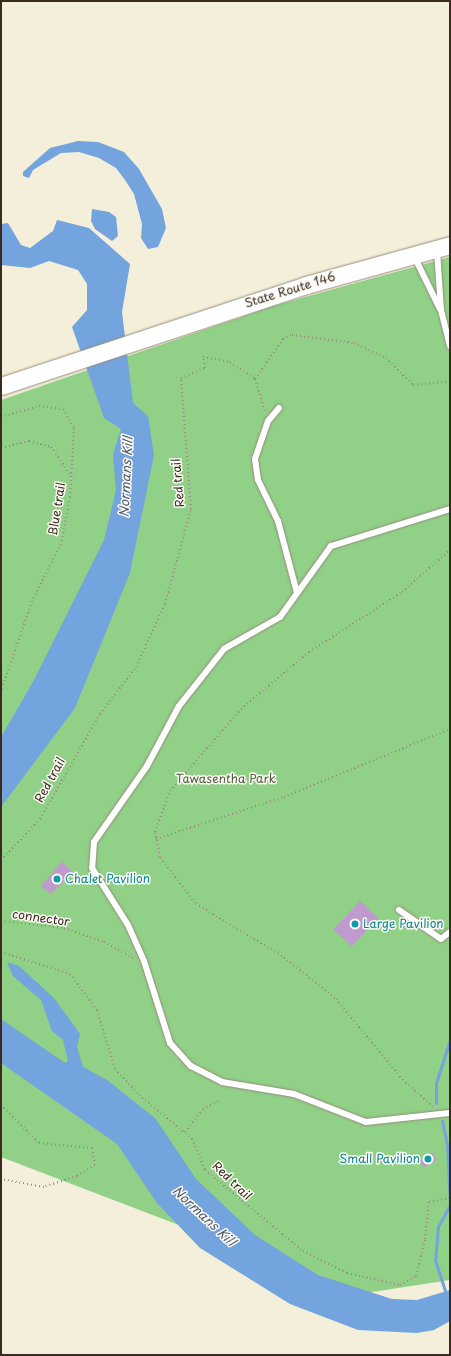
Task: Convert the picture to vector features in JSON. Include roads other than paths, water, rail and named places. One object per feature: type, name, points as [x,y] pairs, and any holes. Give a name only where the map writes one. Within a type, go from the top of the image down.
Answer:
[{"type":"main road","name":"State Route 146","points":[[1,386],[306,284],[443,247]]},
{"type":"lane","points":[[441,310],[443,247]]},
{"type":"lane","points":[[414,255],[441,310],[450,346]]},
{"type":"lane","points":[[279,408],[268,421],[257,443],[258,480],[278,521],[297,593]]},
{"type":"lane","points":[[450,509],[331,546],[280,617],[224,649],[179,706],[146,766],[94,842],[92,868],[128,925],[144,961],[170,1043],[191,1066],[222,1082],[294,1094],[366,1122],[450,1113]]},
{"type":"lane","points":[[399,910],[441,939],[450,932]]},
{"type":"water","points":[[78,141],[98,142],[124,152],[139,169],[162,209],[166,228],[158,247],[148,249],[141,238],[142,224],[134,194],[125,180],[116,168],[99,158],[79,152],[61,153],[33,170],[29,178],[23,176],[23,172],[50,148]]},
{"type":"water","points":[[92,209],[109,212],[116,217],[118,236],[112,241],[95,229],[91,221]]},
{"type":"water","name":"Normans Kill","points":[[57,220],[89,228],[130,264],[122,312],[133,403],[148,416],[154,455],[130,573],[75,708],[1,807],[1,737],[34,680],[104,540],[116,490],[113,454],[121,429],[104,418],[72,327],[87,310],[87,284],[78,270],[49,261],[30,268],[1,265],[1,224],[8,223],[21,245],[30,248],[53,231]]},
{"type":"water","name":"Normans Kill","points":[[7,962],[19,966],[54,998],[80,1034],[77,1047],[83,1067],[107,1080],[155,1118],[196,1179],[255,1235],[318,1275],[392,1299],[417,1300],[450,1290],[450,1321],[434,1330],[417,1333],[358,1330],[290,1304],[200,1248],[157,1203],[117,1144],[1,1063],[1,1019],[65,1063],[68,1061],[63,1040],[52,1031],[41,1000],[13,976]]},
{"type":"waterway","points":[[436,1103],[436,1083],[450,1040]]},
{"type":"waterway","points":[[442,1121],[447,1144],[450,1205],[438,1227],[435,1260],[446,1294]]},
{"type":"place","name":"Chalet Pavilion","points":[[57,879]]},
{"type":"place","name":"Large Pavilion","points":[[355,924]]},
{"type":"place","name":"Small Pavilion","points":[[428,1159]]},
{"type":"park label","name":"Tawasentha Park","points":[[226,779]]}]
